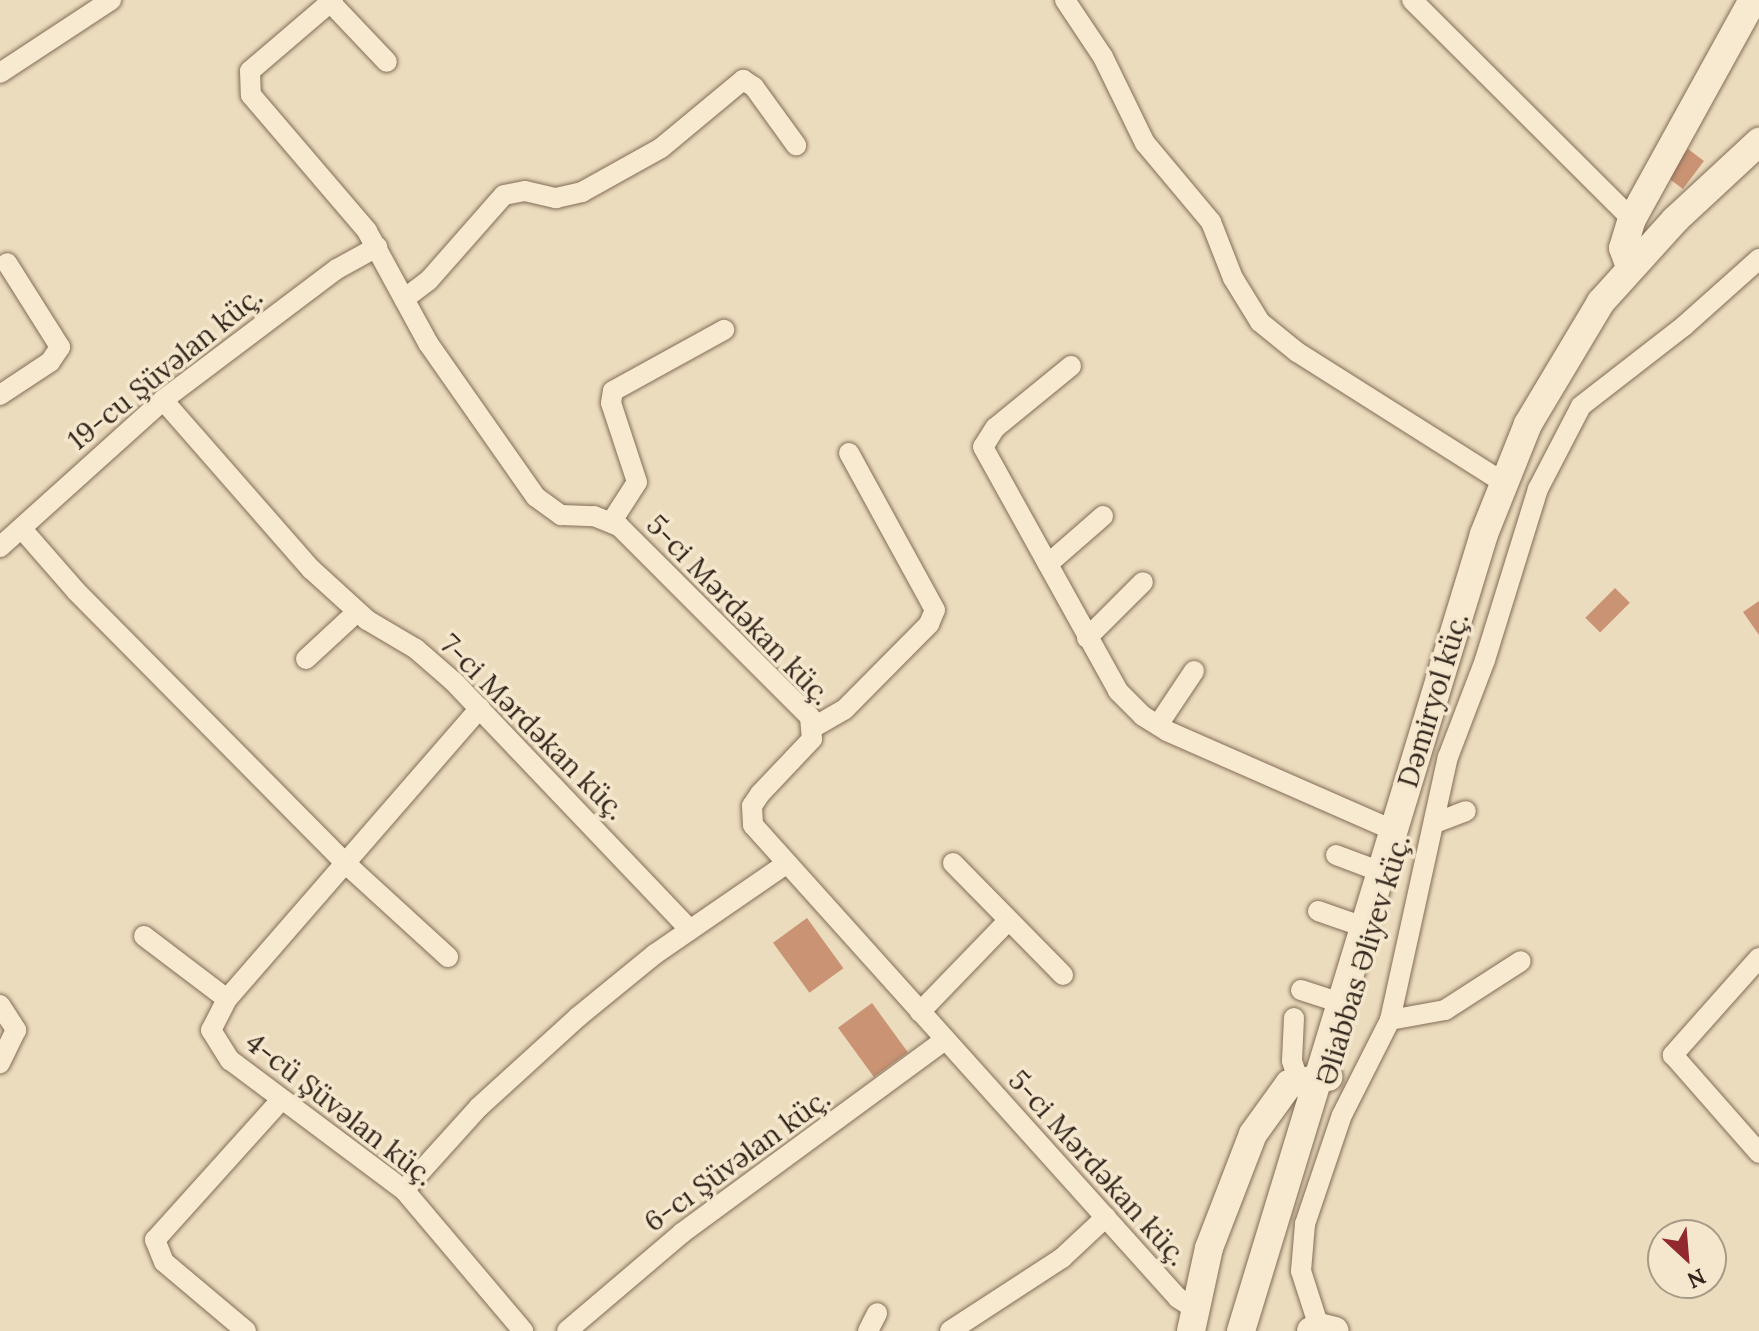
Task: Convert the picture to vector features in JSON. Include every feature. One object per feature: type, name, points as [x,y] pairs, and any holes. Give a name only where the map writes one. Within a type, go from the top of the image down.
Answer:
[{"type":"main road","points":[[1630,267],[1623,248],[1632,219],[1753,0]]},
{"type":"main road","name":"Dəmiryol küç.","points":[[1241,1331],[1315,1077],[1341,1003],[1503,482],[1554,373],[1630,267],[1759,142]]},
{"type":"main road","name":"Əliabbas Əliyev küç.","points":[[1250,1331],[1315,1077],[1502,510],[1536,430],[1587,339],[1617,299],[1683,226],[1759,155]]},
{"type":"main road","points":[[1193,1320],[1209,1248],[1253,1134],[1276,1098],[1315,1077]]},
{"type":"street","points":[[0,73],[111,0]]},
{"type":"street","points":[[1065,0],[1103,57],[1145,143],[1211,222],[1233,278],[1260,322],[1297,352],[1503,482]]},
{"type":"street","points":[[1412,0],[1632,219]]},
{"type":"street","points":[[332,1],[387,62]]},
{"type":"street","name":"5-ci Mərdəkan küç.","points":[[332,1],[250,71],[247,87],[377,247],[444,369],[536,497],[561,515],[612,521],[807,713],[814,727],[807,746],[752,806],[753,825],[1106,1217],[1178,1298],[1193,1320]]},
{"type":"street","points":[[404,299],[429,280],[504,195],[525,191],[556,198],[582,192],[661,148],[743,80],[754,87],[796,145]]},
{"type":"street","name":"19-cu Şüvəlan küç.","points":[[0,547],[163,400],[337,269],[377,247]]},
{"type":"street","name":"Dəmiryol küç.","points":[[1322,1330],[1301,1271],[1305,1224],[1342,1115],[1390,1020],[1448,757],[1485,660],[1530,507],[1573,416],[1599,388],[1684,326],[1759,259]]},
{"type":"street","points":[[0,395],[50,362],[60,347],[7,263]]},
{"type":"street","points":[[612,521],[637,482],[611,403],[613,391],[724,330]]},
{"type":"street","points":[[1071,366],[995,428],[983,447],[1118,691],[1158,725],[1337,810],[1393,830]]},
{"type":"street","name":"7-ci Mərdəkan küç.","points":[[163,400],[311,569],[357,612],[427,658],[480,708],[690,930]]},
{"type":"street","points":[[814,727],[844,710],[929,624],[935,610],[849,453]]},
{"type":"street","points":[[1048,564],[1103,516]]},
{"type":"street","points":[[22,529],[76,591],[344,862],[448,957]]},
{"type":"street","points":[[1087,638],[1143,582]]},
{"type":"street","points":[[306,659],[357,612]]},
{"type":"street","points":[[1158,725],[1194,671]]},
{"type":"street","name":"4-cü Şüvəlan küç.","points":[[480,708],[227,999],[214,1018],[214,1040],[230,1060],[404,1190],[523,1331]]},
{"type":"street","points":[[1435,823],[1466,811]]},
{"type":"street","points":[[1336,855],[1381,872]]},
{"type":"street","points":[[953,863],[1063,975]]},
{"type":"street","points":[[404,1190],[515,1072],[690,930],[786,864]]},
{"type":"street","points":[[1318,911],[1364,927]]},
{"type":"street","points":[[920,1012],[1008,921]]},
{"type":"street","points":[[144,936],[227,999]]},
{"type":"street","points":[[1759,958],[1673,1055],[1759,1153]]},
{"type":"street","points":[[1390,1020],[1445,1010],[1521,961]]},
{"type":"street","points":[[1301,990],[1341,1003]]},
{"type":"street","points":[[0,1005],[16,1030],[0,1063]]},
{"type":"street","points":[[1294,1018],[1291,1048],[1315,1077]]},
{"type":"street","name":"6-cı Şüvəlan küç.","points":[[567,1331],[682,1233],[945,1040]]},
{"type":"street","points":[[246,1331],[164,1262],[155,1240],[281,1100]]},
{"type":"street","points":[[950,1331],[1062,1258],[1106,1217]]},
{"type":"building","points":[[1688,149],[1704,161],[1683,189],[1667,177]]},
{"type":"building","points":[[1615,588],[1630,603],[1600,633],[1585,618]]},
{"type":"building","points":[[1759,601],[1759,635],[1743,612]]},
{"type":"building","points":[[807,918],[843,968],[809,993],[773,943]]},
{"type":"building","points":[[872,1003],[908,1052],[874,1077],[838,1028]]}]
